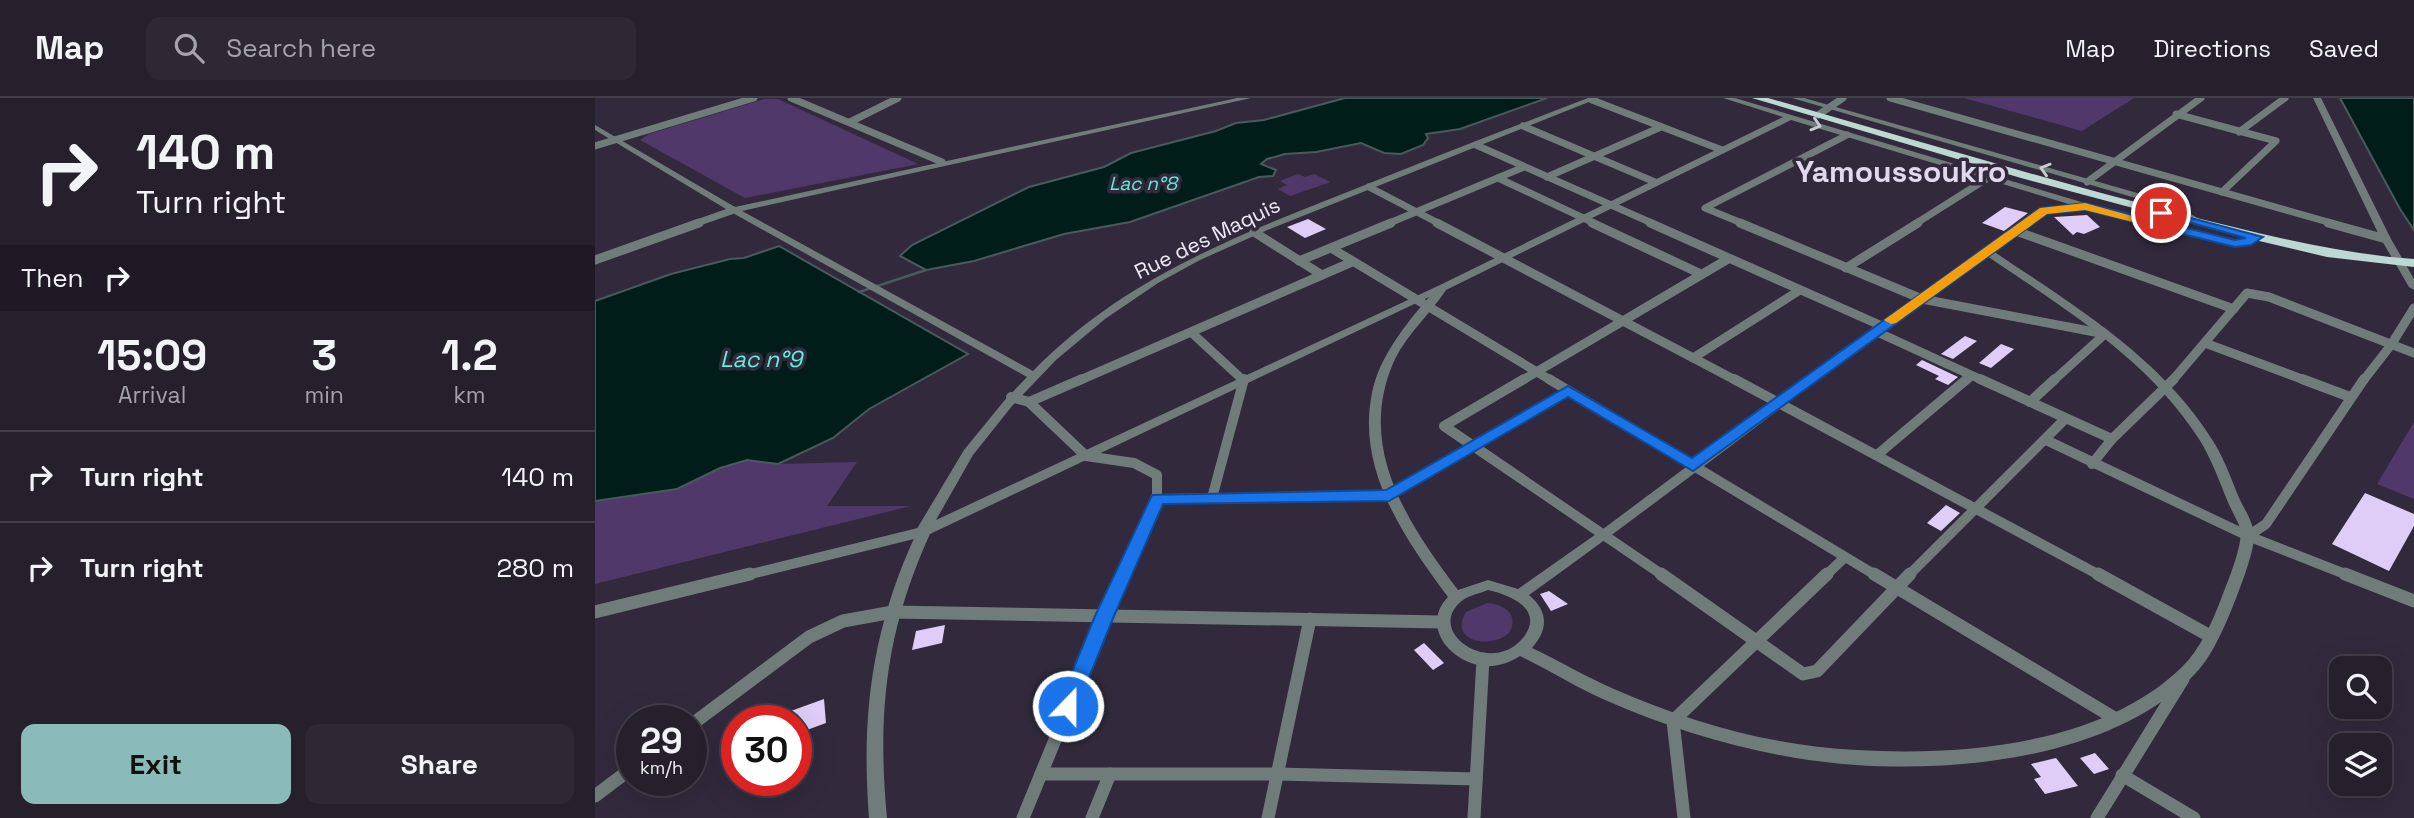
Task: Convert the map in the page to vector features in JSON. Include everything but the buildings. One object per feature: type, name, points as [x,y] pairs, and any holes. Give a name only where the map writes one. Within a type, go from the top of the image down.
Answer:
[{"type":"highway","points":[[1758,98],[2082,192],[2201,223],[2336,255],[2407,262]]},
{"type":"street","points":[[595,146],[754,98]]},
{"type":"street","points":[[791,98],[942,162]]},
{"type":"street","points":[[850,122],[898,98]]},
{"type":"street","points":[[595,260],[734,210],[942,162],[1247,98]]},
{"type":"street","points":[[1727,98],[2085,206],[2235,243],[2246,243],[2257,237]]},
{"type":"street","points":[[1796,98],[2173,206],[2201,223]]},
{"type":"street","points":[[1818,115],[1843,98]]},
{"type":"street","points":[[1890,98],[2386,239]]},
{"type":"street","points":[[2087,182],[2201,98]]},
{"type":"street","points":[[2239,132],[2285,98]]},
{"type":"street","points":[[2317,98],[2386,239],[2407,262],[2414,287]]},
{"type":"street","points":[[1593,99],[1722,150]]},
{"type":"street","name":"Rue des Maquis","points":[[878,818],[874,774],[877,688],[893,612],[922,533],[955,473],[1011,397],[1031,375],[1105,314],[1155,281],[1254,232],[1593,99]]},
{"type":"street","points":[[2176,114],[2276,141],[2222,192]]},
{"type":"street","points":[[595,612],[922,533],[1443,287],[1790,117]]},
{"type":"street","points":[[1523,126],[1655,182]]},
{"type":"street","points":[[595,127],[734,210],[1031,375]]},
{"type":"street","points":[[1547,177],[1661,127]]},
{"type":"street","points":[[1847,135],[1705,208],[1922,299],[2105,334]]},
{"type":"street","points":[[1476,145],[1800,290],[1971,376],[2112,439]]},
{"type":"street","points":[[1299,261],[1524,167]]},
{"type":"street","points":[[1498,178],[1701,274]]},
{"type":"street","points":[[1846,268],[1988,178]]},
{"type":"street","points":[[2012,185],[2038,206],[2085,206]]},
{"type":"street","points":[[1369,187],[1977,507],[2210,636]]},
{"type":"street","points":[[1521,594],[2016,231],[2038,206]]},
{"type":"street","points":[[2016,231],[2234,309]]},
{"type":"street","points":[[1254,232],[1322,275]]},
{"type":"street","points":[[1331,248],[2116,719]]},
{"type":"street","points":[[1988,251],[2105,334],[2166,388],[2203,434],[2220,464],[2248,536],[2223,617],[2097,818]]},
{"type":"street","points":[[1728,259],[1535,370],[1444,426],[1758,640],[1800,672],[1814,674],[2065,419]]},
{"type":"street","points":[[1029,402],[1352,262]]},
{"type":"street","points":[[1443,287],[1426,306],[1389,361],[1380,385],[1376,432],[1389,496],[1417,546],[1456,597]]},
{"type":"street","points":[[1693,358],[1800,290]]},
{"type":"street","points":[[2092,464],[2112,439],[2166,388],[2247,293],[2258,293],[2414,353]]},
{"type":"street","points":[[2248,536],[2266,524],[2350,397],[2391,345],[2414,308]]},
{"type":"street","points":[[1192,333],[1244,379]]},
{"type":"street","points":[[2030,402],[2105,334]]},
{"type":"street","points":[[2205,344],[2350,397]]},
{"type":"street","points":[[1877,455],[1971,376]]},
{"type":"street","points":[[1212,498],[1244,379]]},
{"type":"street","points":[[1157,499],[1389,496],[1568,391]]},
{"type":"street","points":[[1011,397],[1029,402],[1086,456],[1148,468],[1157,475],[1160,486],[1157,499],[1104,616],[1023,818]]},
{"type":"street","points":[[2046,440],[2248,536],[2414,601]]},
{"type":"street","points":[[1673,721],[1845,557]]},
{"type":"street","points":[[1488,585],[1505,587],[1521,594],[1531,603],[1537,615],[1537,627],[1532,639],[1510,656],[1483,659],[1467,655],[1453,647],[1445,635],[1442,622],[1445,608],[1456,597],[1470,589],[1488,585]]},
{"type":"street","points":[[707,712],[809,637],[843,621],[893,612],[1442,622]]},
{"type":"street","points":[[1268,818],[1310,619]]},
{"type":"street","points":[[1521,650],[1609,695],[1673,721],[1742,740],[1809,753],[1930,760],[1979,756],[2030,747],[2116,719],[2155,699],[2188,671]]},
{"type":"street","points":[[1474,818],[1483,659]]},
{"type":"street","points":[[1673,721],[1684,818]]},
{"type":"street","points":[[1041,774],[1277,774],[1476,779]]},
{"type":"street","points":[[1091,818],[1110,774]]},
{"type":"street","points":[[2122,775],[2194,818]]},
{"type":"street","points":[[595,796],[616,780]]},
{"type":"shaded area","points":[[1964,98],[2134,98],[2082,131]]},
{"type":"shaded area","points":[[765,99],[778,99],[918,164],[745,198],[640,140],[649,134]]},
{"type":"shaded area","points":[[1298,174],[1305,177],[1314,174],[1331,182],[1290,196],[1278,189],[1287,185],[1280,181]]},
{"type":"shaded area","points":[[2414,422],[2414,499],[2377,484]]},
{"type":"shaded area","points":[[747,460],[778,464],[857,462],[827,506],[911,506],[595,584],[595,501],[677,489],[720,468]]},
{"type":"shaded area","points":[[1487,603],[1509,612],[1513,621],[1512,627],[1509,633],[1501,638],[1492,641],[1474,640],[1462,630],[1462,622],[1466,612]]},
{"type":"water","name":"Lac n°8","points":[[1345,98],[1547,98],[1460,129],[1426,134],[1428,138],[1423,145],[1401,154],[1384,153],[1361,143],[1267,159],[1261,164],[1276,170],[1273,176],[1259,177],[1130,222],[1064,234],[974,261],[926,270],[900,256],[912,245],[1029,187],[1104,167],[1131,153],[1216,131],[1236,123],[1264,120]]},
{"type":"water","points":[[2340,98],[2414,98],[2414,230],[2400,209]]},
{"type":"water","name":"Lac n°9","points":[[779,246],[968,354],[869,409],[833,438],[778,464],[747,460],[720,468],[677,489],[595,501],[595,301],[671,274],[744,258]]},
{"type":"waterway","points":[[859,292],[926,270]]},
{"type":"slow traffic","points":[[1891,320],[2044,211],[2085,206],[2165,227]]},
{"type":"district","name":"Yamoussoukro","points":[[1901,171]]},
{"type":"route","points":[[1068,706],[1104,616],[1157,499],[1389,496],[1568,391],[1693,466],[1875,331],[2044,211],[2085,206],[2239,244],[2257,237],[2161,213]]}]
